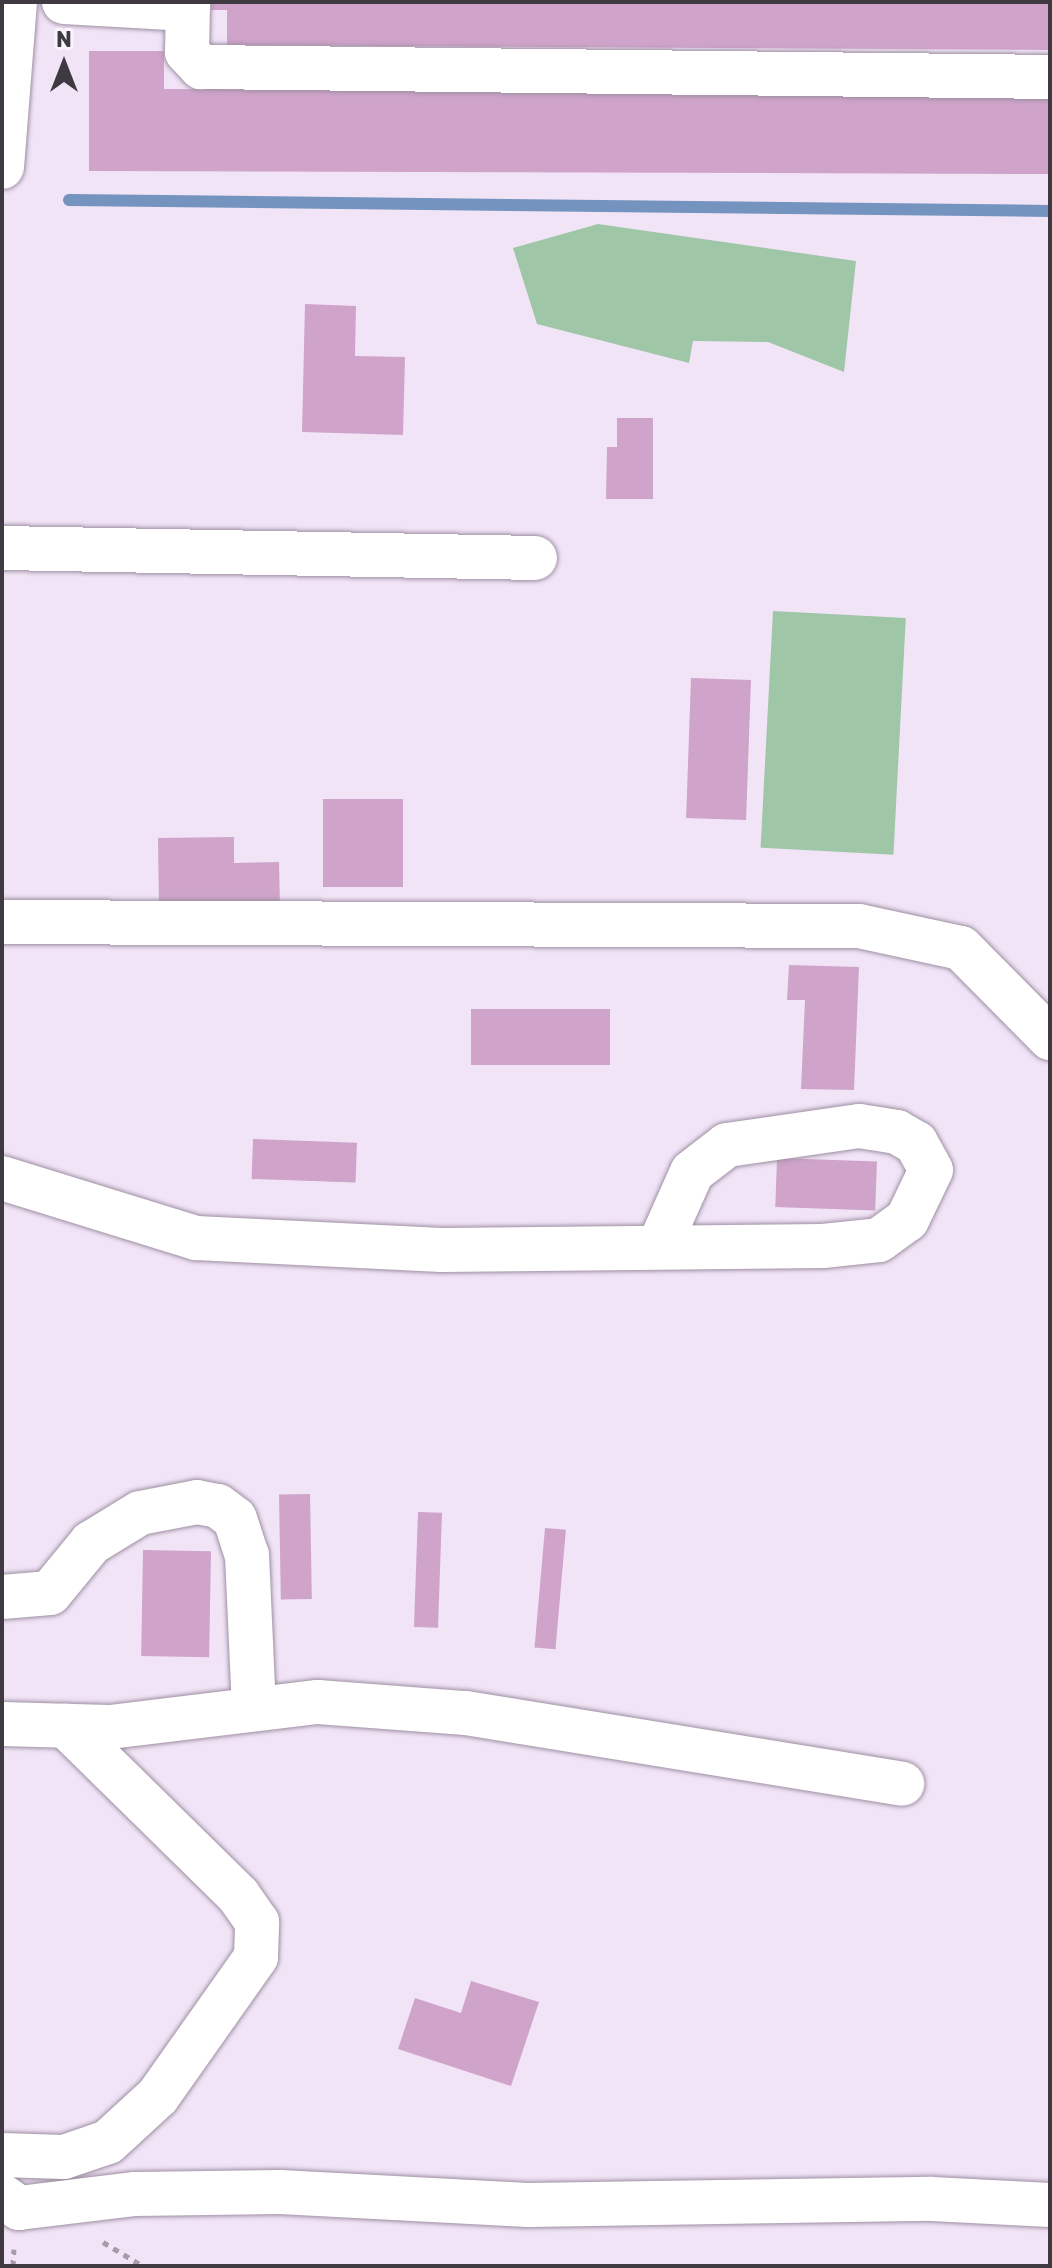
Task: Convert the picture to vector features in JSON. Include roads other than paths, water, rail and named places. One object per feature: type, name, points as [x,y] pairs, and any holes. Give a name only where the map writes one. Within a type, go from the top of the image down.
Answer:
[{"type":"street","points":[[2,167],[15,2]]},
{"type":"street","points":[[64,2],[188,5],[187,52],[201,67],[1050,77]]},
{"type":"street","points":[[2,548],[535,558]]},
{"type":"street","points":[[2,922],[859,926],[961,948],[1050,1038]]},
{"type":"street","points":[[2,1178],[209,1239],[442,1250],[659,1246],[879,1240],[907,1220],[931,1170],[916,1143],[897,1132],[859,1126],[727,1145],[692,1172],[659,1246]]},
{"type":"street","points":[[2,1597],[50,1593],[91,1543],[140,1513],[197,1502],[218,1506],[235,1519],[247,1555],[254,1707]]},
{"type":"street","points":[[2,1724],[110,1727],[254,1707],[318,1702],[466,1713],[902,1784]]},
{"type":"street","points":[[2,2155],[64,2157],[108,2142],[158,2096],[256,1957],[257,1922],[239,1896],[66,1726]]},
{"type":"street","points":[[2,2196],[19,2208],[135,2194],[280,2192],[528,2205],[932,2199],[1050,2205]]},
{"type":"waterway","points":[[69,200],[1050,211]]}]
